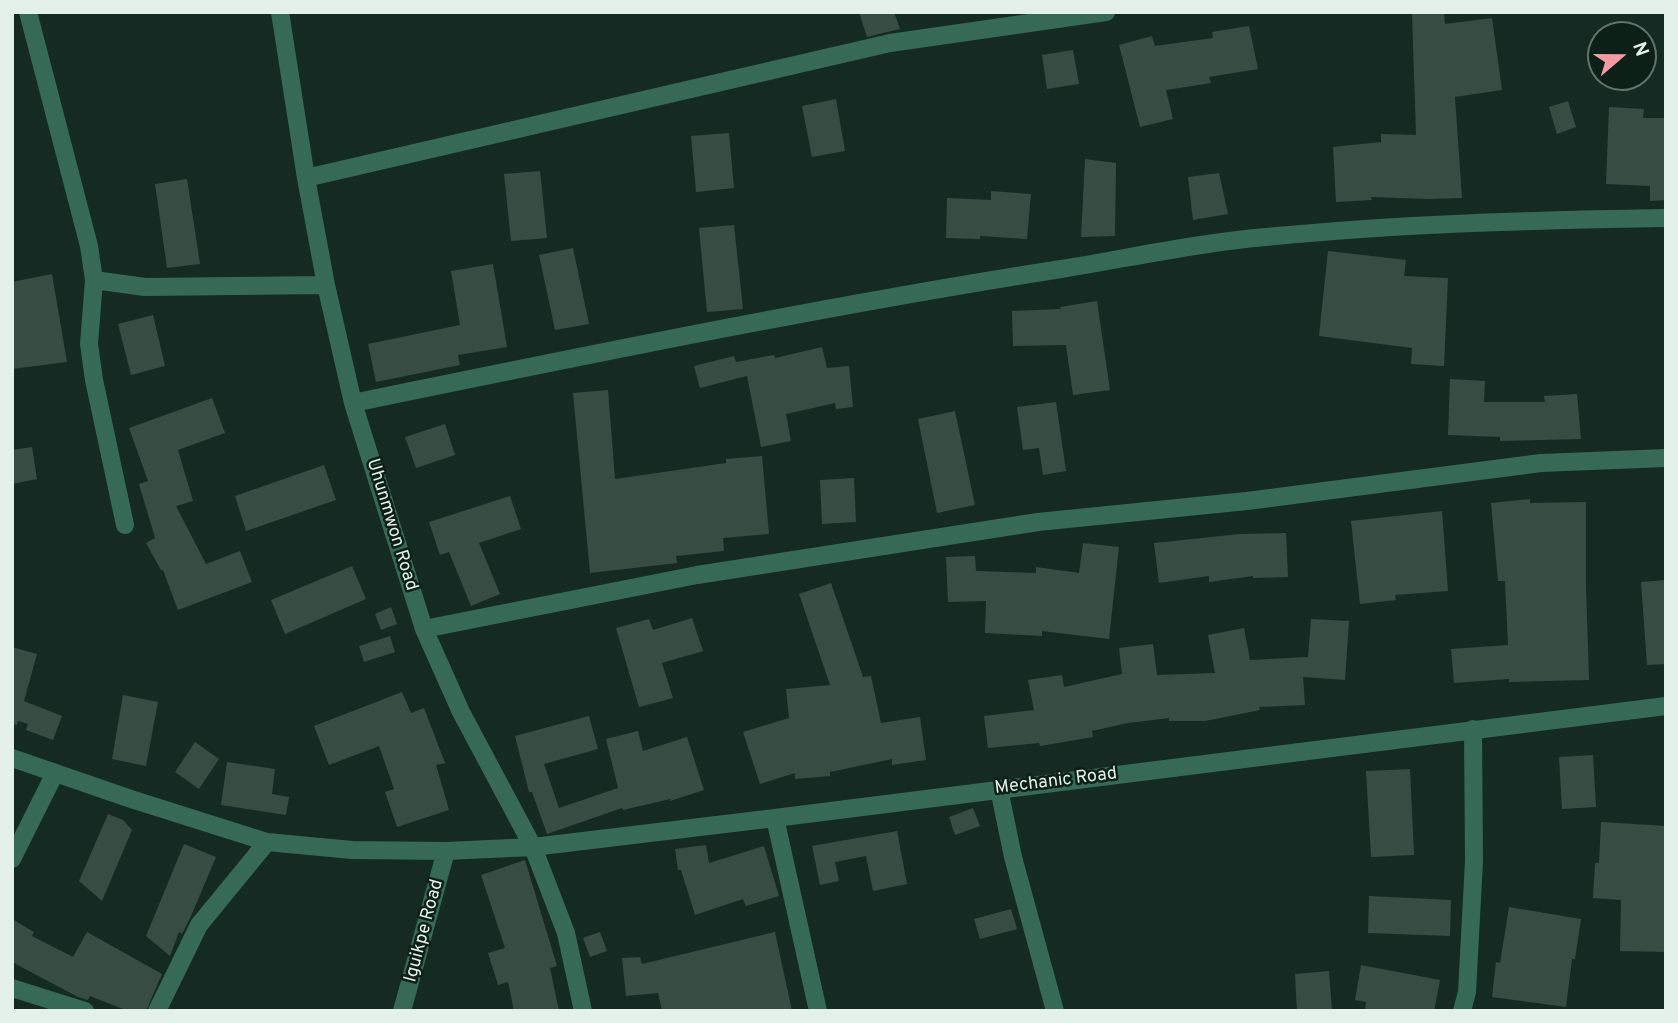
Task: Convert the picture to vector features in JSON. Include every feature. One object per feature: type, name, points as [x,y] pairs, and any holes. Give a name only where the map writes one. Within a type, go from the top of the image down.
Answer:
[{"type":"street","points":[[28,12],[89,246],[94,280],[90,318],[92,368],[125,525]]},
{"type":"street","name":"Uhunmwon Road","points":[[280,12],[306,178],[326,285],[353,403],[424,629],[461,712],[533,847],[566,933],[583,1011]]},
{"type":"street","points":[[306,178],[890,43],[1106,12]]},
{"type":"street","points":[[353,403],[882,299],[1263,237],[1488,221],[1666,218]]},
{"type":"street","points":[[94,280],[145,287],[326,285]]},
{"type":"street","points":[[424,629],[697,575],[1038,522],[1247,501],[1541,463],[1666,458]]},
{"type":"street","name":"Mechanic Road","points":[[12,758],[267,842],[352,849],[446,851],[533,847],[1666,706]]},
{"type":"street","points":[[1462,1011],[1467,992],[1474,861],[1473,729]]},
{"type":"street","points":[[12,859],[55,773]]},
{"type":"street","points":[[999,789],[1013,857],[1055,1011]]},
{"type":"street","points":[[775,818],[818,1011]]},
{"type":"street","points":[[158,1011],[199,925],[267,842]]},
{"type":"street","name":"Iguikpe Road","points":[[401,1011],[446,851]]},
{"type":"street","points":[[12,988],[85,1011]]},
{"type":"building","points":[[859,12],[894,12],[900,29],[867,37]]},
{"type":"building","points":[[1444,12],[1445,24],[1492,18],[1502,90],[1455,97],[1462,198],[1371,197],[1372,200],[1336,202],[1333,147],[1381,142],[1381,134],[1416,135],[1412,14]]},
{"type":"building","points":[[1249,26],[1258,69],[1209,77],[1211,83],[1166,90],[1173,119],[1140,127],[1119,45],[1152,36],[1155,46],[1213,38],[1212,32]]},
{"type":"building","points":[[1073,50],[1079,84],[1047,89],[1042,55]]},
{"type":"building","points":[[836,99],[845,151],[812,157],[802,106]]},
{"type":"building","points":[[1568,101],[1576,127],[1557,134],[1549,107]]},
{"type":"building","points":[[1609,107],[1644,109],[1643,118],[1666,118],[1666,200],[1650,201],[1650,186],[1606,184]]},
{"type":"building","points":[[729,133],[734,188],[696,192],[691,136]]},
{"type":"building","points":[[1085,159],[1116,163],[1115,236],[1081,237]]},
{"type":"building","points":[[540,171],[547,238],[511,241],[504,174]]},
{"type":"building","points":[[1219,173],[1228,214],[1193,220],[1188,177]]},
{"type":"building","points":[[187,179],[200,264],[167,268],[155,184]]},
{"type":"building","points":[[991,191],[1031,194],[1027,239],[980,236],[980,239],[946,238],[947,198],[991,200]]},
{"type":"building","points":[[734,225],[743,309],[707,312],[699,228]]},
{"type":"building","points":[[573,248],[589,324],[555,330],[539,255]]},
{"type":"building","points":[[1328,251],[1406,260],[1404,276],[1448,278],[1444,366],[1411,364],[1412,348],[1319,336]]},
{"type":"building","points":[[493,264],[507,347],[458,355],[460,365],[376,382],[368,344],[460,325],[451,271]]},
{"type":"building","points":[[52,274],[67,362],[12,369],[12,282]]},
{"type":"building","points":[[1097,301],[1110,390],[1073,395],[1066,345],[1013,346],[1012,311],[1061,309],[1060,307]]},
{"type":"building","points":[[153,315],[165,366],[131,375],[118,324]]},
{"type":"building","points":[[822,347],[827,368],[849,366],[853,407],[836,409],[835,403],[786,414],[791,441],[761,447],[747,376],[700,388],[694,366],[734,356],[736,362],[774,355],[775,358]]},
{"type":"building","points":[[1450,379],[1485,381],[1484,402],[1545,402],[1544,396],[1577,394],[1581,439],[1500,441],[1500,437],[1448,435]]},
{"type":"building","points":[[608,390],[615,479],[726,463],[726,459],[762,456],[769,534],[723,538],[724,551],[676,556],[677,563],[590,573],[573,393]]},
{"type":"building","points":[[212,398],[225,433],[178,450],[193,501],[176,506],[206,564],[240,551],[252,582],[178,610],[163,570],[146,543],[155,538],[139,484],[148,481],[129,428]]},
{"type":"building","points":[[1056,402],[1066,471],[1043,475],[1039,448],[1023,450],[1017,407]]},
{"type":"building","points":[[955,411],[975,505],[937,513],[918,419]]},
{"type":"building","points":[[445,424],[455,455],[416,468],[405,437]]},
{"type":"building","points":[[32,447],[37,479],[12,484],[12,450]]},
{"type":"building","points":[[324,465],[336,500],[246,531],[235,496]]},
{"type":"building","points":[[854,478],[856,522],[822,524],[820,480]]},
{"type":"building","points":[[510,496],[521,529],[479,543],[500,594],[471,606],[449,552],[440,555],[429,522]]},
{"type":"building","points":[[1530,499],[1530,503],[1586,502],[1589,680],[1509,682],[1509,679],[1454,683],[1451,649],[1508,645],[1505,581],[1498,581],[1491,503]]},
{"type":"building","points":[[1442,511],[1448,591],[1395,595],[1396,600],[1360,604],[1351,521]]},
{"type":"building","points":[[1286,533],[1288,577],[1253,576],[1209,582],[1209,576],[1159,583],[1154,543],[1240,534]]},
{"type":"building","points":[[1083,543],[1119,547],[1109,639],[1042,631],[1042,636],[985,633],[986,601],[948,602],[946,557],[975,556],[976,571],[1036,573],[1036,567],[1079,573]]},
{"type":"building","points":[[352,566],[366,599],[285,634],[271,600]]},
{"type":"building","points":[[1666,580],[1666,664],[1647,665],[1641,582]]},
{"type":"building","points":[[831,583],[863,677],[871,676],[881,723],[920,717],[926,760],[892,765],[892,759],[830,772],[830,776],[795,779],[795,773],[760,784],[743,732],[789,718],[786,689],[830,685],[799,594]]},
{"type":"building","points":[[391,607],[397,624],[381,630],[375,614]]},
{"type":"building","points":[[692,618],[703,651],[662,663],[673,698],[639,707],[616,628],[649,619],[653,630]]},
{"type":"building","points":[[1311,619],[1349,621],[1345,680],[1303,677],[1305,705],[1259,707],[1260,710],[1205,721],[1169,721],[1169,718],[1128,723],[1092,731],[1093,737],[1040,746],[1039,743],[988,748],[984,716],[1034,710],[1028,680],[1062,675],[1064,687],[1122,674],[1119,648],[1153,644],[1157,675],[1215,673],[1208,635],[1244,628],[1250,660],[1308,657]]},
{"type":"building","points":[[390,636],[395,652],[364,662],[359,646]]},
{"type":"building","points":[[12,647],[37,654],[24,701],[62,716],[53,740],[26,730],[28,724],[18,721],[17,725],[12,724]]},
{"type":"building","points":[[402,692],[411,713],[424,708],[445,763],[436,765],[449,810],[397,827],[385,792],[394,789],[379,746],[329,765],[314,726]]},
{"type":"building","points":[[123,695],[158,702],[146,766],[112,759]]},
{"type":"building","points":[[589,716],[598,749],[544,764],[559,808],[618,788],[606,739],[638,731],[643,751],[687,737],[704,790],[670,801],[623,810],[622,808],[547,834],[532,792],[529,792],[515,736]]},
{"type":"building","points":[[195,742],[219,759],[199,789],[175,772]]},
{"type":"building","points":[[1593,755],[1596,807],[1562,809],[1559,757]]},
{"type":"building","points":[[227,762],[275,769],[272,794],[289,797],[286,815],[221,805]]},
{"type":"building","points":[[1410,769],[1414,855],[1371,857],[1366,771]]},
{"type":"building","points":[[973,808],[980,826],[955,835],[949,817]]},
{"type":"building","points":[[108,814],[123,820],[132,830],[102,901],[79,881]]},
{"type":"building","points":[[1601,822],[1666,826],[1666,952],[1620,951],[1621,900],[1593,898],[1595,863],[1599,863]]},
{"type":"building","points":[[897,831],[907,884],[873,891],[866,856],[835,862],[839,881],[820,885],[812,846]]},
{"type":"building","points":[[184,844],[216,857],[191,916],[182,934],[179,932],[170,956],[146,936]]},
{"type":"building","points":[[706,845],[709,863],[764,846],[779,896],[746,906],[743,899],[695,915],[681,870],[678,870],[675,849]]},
{"type":"building","points":[[525,860],[557,966],[550,968],[559,1011],[514,1011],[508,982],[498,985],[488,953],[505,948],[481,875]]},
{"type":"building","points":[[1369,896],[1451,900],[1450,936],[1368,933]]},
{"type":"building","points":[[1509,907],[1581,919],[1575,959],[1572,959],[1566,1007],[1492,997],[1496,962],[1500,963]]},
{"type":"building","points":[[1011,909],[1017,929],[980,939],[974,919]]},
{"type":"building","points":[[12,919],[34,932],[32,936],[73,957],[87,932],[162,974],[146,1011],[128,1011],[90,996],[88,1000],[78,997],[12,962]]},
{"type":"building","points":[[600,932],[607,951],[590,957],[583,938]]},
{"type":"building","points":[[775,932],[792,1011],[662,1011],[658,993],[626,996],[622,958],[640,957],[642,964]]},
{"type":"building","points":[[1361,965],[1440,980],[1434,1011],[1365,1011],[1366,1002],[1355,1000]]},
{"type":"building","points":[[1329,971],[1332,1011],[1297,1011],[1295,974]]}]
